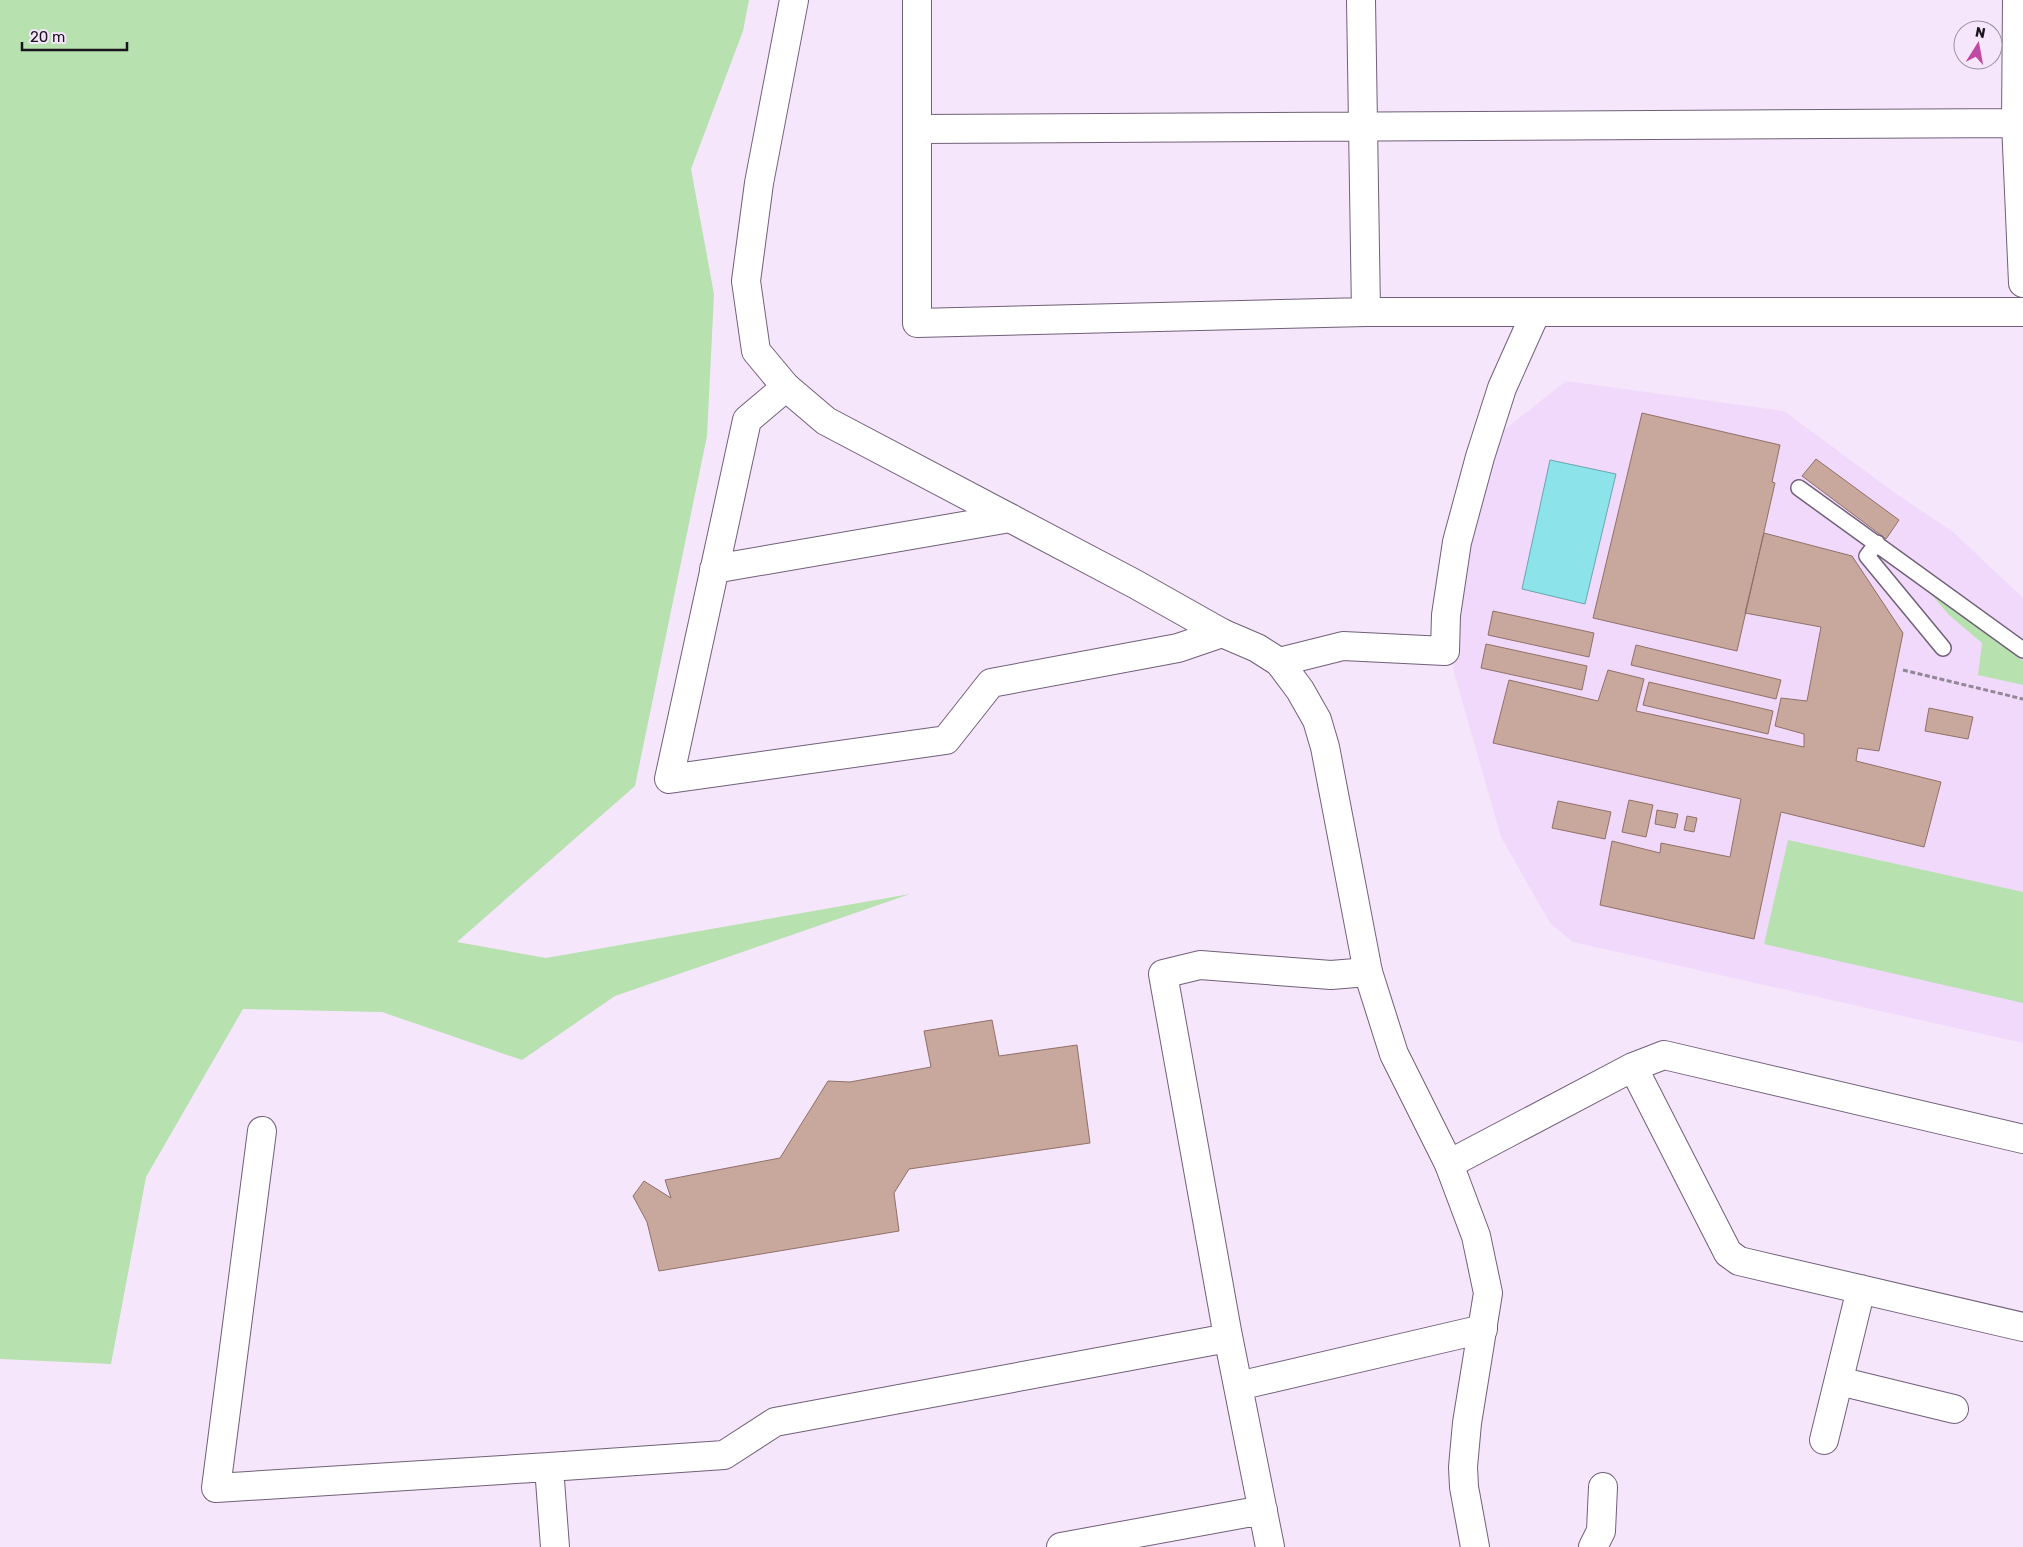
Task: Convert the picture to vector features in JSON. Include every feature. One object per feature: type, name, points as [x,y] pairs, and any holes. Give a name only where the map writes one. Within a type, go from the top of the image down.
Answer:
[{"type":"street","points":[[794,0],[759,183],[746,281],[756,351],[786,387],[826,422],[1135,584],[1222,633],[1257,648],[1279,662],[1300,690],[1316,720],[1325,747],[1368,972],[1394,1054],[1448,1164],[1478,1246],[1488,1294],[1467,1423],[1463,1467],[1464,1486],[1475,1547]]},
{"type":"street","points":[[917,0],[918,323],[1366,312],[2023,312]]},
{"type":"street","points":[[1361,0],[1366,312]]},
{"type":"street","points":[[2017,0],[2016,123],[2023,283]]},
{"type":"street","points":[[917,129],[2016,123]]},
{"type":"street","points":[[1279,662],[1343,646],[1445,651],[1446,614],[1457,542],[1502,388],[1536,312]]},
{"type":"street","points":[[786,387],[747,420],[669,779],[946,740],[990,683],[1178,648],[1222,633]]},
{"type":"street","points":[[714,570],[1010,518]]},
{"type":"street","points":[[1270,1547],[1228,1338],[1163,974],[1200,965],[1331,975],[1368,972]]},
{"type":"street","points":[[1448,1164],[1634,1067],[1664,1055],[2023,1139]]},
{"type":"street","points":[[1634,1067],[1728,1253],[1739,1261],[2023,1327]]},
{"type":"street","points":[[262,1131],[216,1488],[724,1455],[775,1422],[1228,1338]]},
{"type":"street","points":[[1824,1440],[1861,1289]]},
{"type":"street","points":[[1238,1386],[1483,1329]]},
{"type":"street","points":[[1839,1381],[1954,1409]]},
{"type":"street","points":[[548,1466],[555,1547]]},
{"type":"street","points":[[1593,1547],[1601,1530],[1603,1487]]},
{"type":"street","points":[[1061,1547],[1263,1510]]},
{"type":"lane","points":[[1799,488],[2023,650]]},
{"type":"lane","points":[[1877,544],[1867,556],[1944,648]]},
{"type":"path","points":[[1903,670],[2023,699]]},
{"type":"shaded area","points":[[0,0],[749,0],[743,31],[691,169],[714,294],[707,436],[635,786],[457,942],[546,958],[910,894],[615,996],[522,1060],[382,1012],[243,1009],[146,1177],[111,1364],[0,1359]]},
{"type":"shaded area","points":[[1566,381],[1784,411],[1895,493],[1953,532],[2023,598],[2023,1043],[1573,942],[1550,923],[1501,837],[1453,669],[1466,565],[1463,564],[1495,437]]},
{"type":"shaded area","points":[[1550,460],[1616,474],[1585,604],[1522,589]]},
{"type":"shaded area","points":[[1926,588],[2023,661],[2023,685],[1978,675],[1982,643],[1949,615]]},
{"type":"shaded area","points":[[1788,840],[2023,892],[2023,1003],[1764,944]]},
{"type":"building","points":[[1642,413],[1780,445],[1772,482],[1775,483],[1737,651],[1593,618]]},
{"type":"building","points":[[1816,459],[1899,520],[1886,539],[1802,476]]},
{"type":"building","points":[[1764,533],[1852,556],[1903,633],[1879,751],[1858,748],[1856,761],[1941,782],[1924,847],[1781,812],[1754,939],[1600,905],[1612,841],[1660,853],[1661,843],[1730,857],[1741,799],[1493,743],[1509,680],[1598,701],[1608,670],[1644,679],[1636,711],[1804,747],[1804,734],[1775,726],[1781,698],[1807,701],[1821,627],[1745,613]]},
{"type":"building","points":[[1493,611],[1594,633],[1589,657],[1488,635]]},
{"type":"building","points":[[1486,644],[1587,666],[1582,690],[1481,668]]},
{"type":"building","points":[[1636,645],[1781,680],[1776,699],[1631,665]]},
{"type":"building","points":[[1649,682],[1773,711],[1768,734],[1643,705]]},
{"type":"building","points":[[1929,708],[1973,717],[1968,739],[1925,731]]},
{"type":"building","points":[[1629,800],[1653,805],[1646,837],[1622,832]]},
{"type":"building","points":[[1558,801],[1611,812],[1605,839],[1552,828]]},
{"type":"building","points":[[1657,810],[1678,814],[1675,828],[1655,824]]},
{"type":"building","points":[[1687,816],[1697,818],[1694,832],[1684,830]]},
{"type":"building","points":[[992,1020],[999,1056],[1077,1045],[1090,1143],[909,1169],[894,1193],[899,1231],[659,1271],[647,1222],[633,1196],[644,1181],[671,1198],[665,1180],[780,1158],[828,1081],[850,1082],[931,1067],[924,1031]]}]
